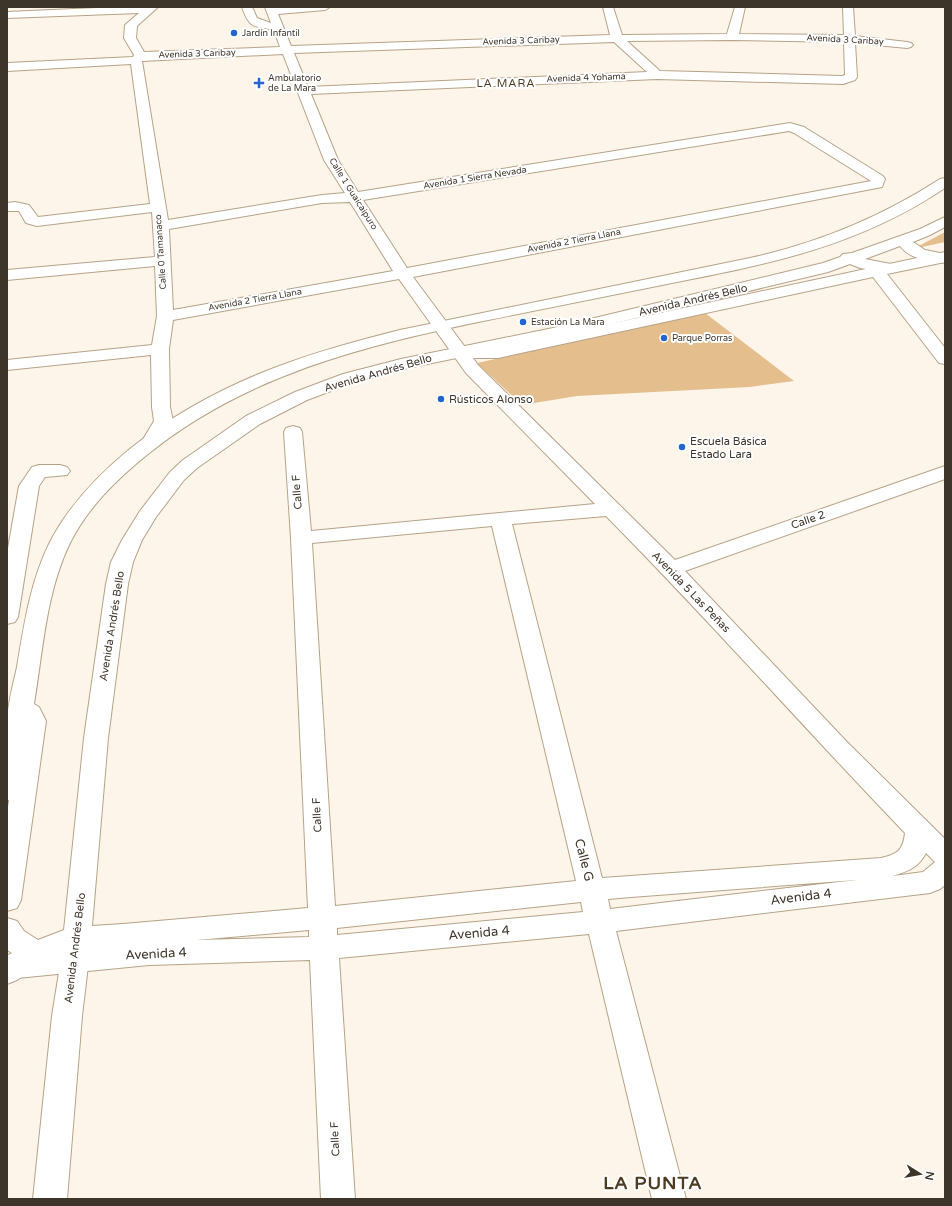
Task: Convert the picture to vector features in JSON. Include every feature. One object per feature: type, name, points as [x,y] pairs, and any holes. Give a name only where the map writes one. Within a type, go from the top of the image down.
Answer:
[{"type":"main road","points":[[247,7],[252,20],[259,24],[278,28]]},
{"type":"main road","points":[[271,9],[325,7]]},
{"type":"main road","points":[[608,7],[617,38],[657,75]]},
{"type":"main road","points":[[732,37],[740,7]]},
{"type":"main road","points":[[848,7],[849,39]]},
{"type":"main road","points":[[7,15],[35,10],[152,8]]},
{"type":"main road","points":[[116,26],[131,25],[152,8]]},
{"type":"main road","name":"Calle 1 Guaicaipuro","points":[[271,9],[331,160],[403,274],[441,325]]},
{"type":"main road","points":[[131,25],[130,38],[138,58]]},
{"type":"main road","name":"Avenida 3 Caribay","points":[[7,67],[306,48],[617,38],[732,37],[849,39],[907,45]]},
{"type":"main road","name":"Avenida 4 Yohama","points":[[304,91],[657,75],[843,80],[851,77],[849,39]]},
{"type":"main road","name":"Calle 0 Tamanaco","points":[[138,58],[161,226],[165,316],[160,349],[162,407],[165,415],[164,420],[151,441]]},
{"type":"main road","name":"Avenida 1 Sierra Nevada","points":[[161,226],[322,199],[354,197],[790,127]]},
{"type":"main road","name":"Avenida 2 Tierra Llana","points":[[165,316],[403,274],[877,184],[878,179],[799,130],[790,127]]},
{"type":"main road","points":[[7,791],[39,604],[46,576],[62,537],[82,508],[97,490],[115,472],[151,441],[210,403],[239,387],[287,367],[350,347],[441,325],[752,262],[812,247],[877,221],[900,210],[945,182]]},
{"type":"main road","points":[[926,195],[919,205],[907,214],[846,242],[844,247],[868,260],[945,358]]},
{"type":"main road","points":[[7,208],[15,206],[24,208],[31,220],[37,222],[158,207]]},
{"type":"main road","name":"Avenida Andrés Bello","points":[[50,1199],[67,1016],[76,950],[96,738],[117,584],[122,562],[132,540],[147,515],[177,476],[190,464],[253,420],[302,396],[349,378],[401,364],[553,333],[821,269],[868,260],[904,240],[925,232],[945,221]]},
{"type":"main road","points":[[904,240],[912,251],[925,255],[943,257]]},
{"type":"main road","points":[[812,247],[830,247],[868,260],[905,265],[943,257]]},
{"type":"main road","points":[[7,276],[163,261]]},
{"type":"main road","name":"Avenida 5 Las Peñas","points":[[441,325],[472,369],[671,569],[838,747],[918,830],[945,855]]},
{"type":"main road","points":[[7,365],[160,349]]},
{"type":"main road","name":"Calle F","points":[[293,432],[301,538],[338,1199]]},
{"type":"main road","points":[[7,617],[15,516],[29,486],[39,471],[60,471]]},
{"type":"main road","name":"Calle 2","points":[[671,569],[945,472]]},
{"type":"main road","points":[[301,538],[612,509]]},
{"type":"main road","name":"Calle G","points":[[501,520],[599,922],[669,1199]]},
{"type":"main road","points":[[7,900],[34,721],[30,713],[21,706]]},
{"type":"main road","points":[[7,929],[18,943],[30,950],[39,952],[76,950],[123,935],[323,918],[631,886],[892,866],[908,859],[912,854],[917,844],[918,830]]},
{"type":"main road","name":"Avenida 4","points":[[10,968],[76,950],[149,953],[325,948],[599,922],[930,882],[945,869]]},
{"type":"main road","points":[[80,910],[101,928],[123,935]]},
{"type":"main road","points":[[10,968],[39,952]]},
{"type":"shaded area","points":[[945,232],[945,242],[913,249]]},
{"type":"shaded area","name":"Parque Porras","points":[[705,313],[794,381],[750,387],[577,396],[522,405],[477,363]]},
{"type":"place","name":"Jardín Infantil","points":[[234,33]]},
{"type":"place","name":"Ambulatorio de La Mara","points":[[259,83]]},
{"type":"place","name":"Estación La Mara","points":[[523,322]]},
{"type":"place","name":"Parque Porras","points":[[664,338]]},
{"type":"place","name":"Rústicos Alonso","points":[[441,399]]},
{"type":"place","name":"Escuela Básica Estado Lara","points":[[682,447]]},
{"type":"district","name":"LA MARA","points":[[506,83]]},
{"type":"district","name":"LA PUNTA","points":[[653,1183]]}]
